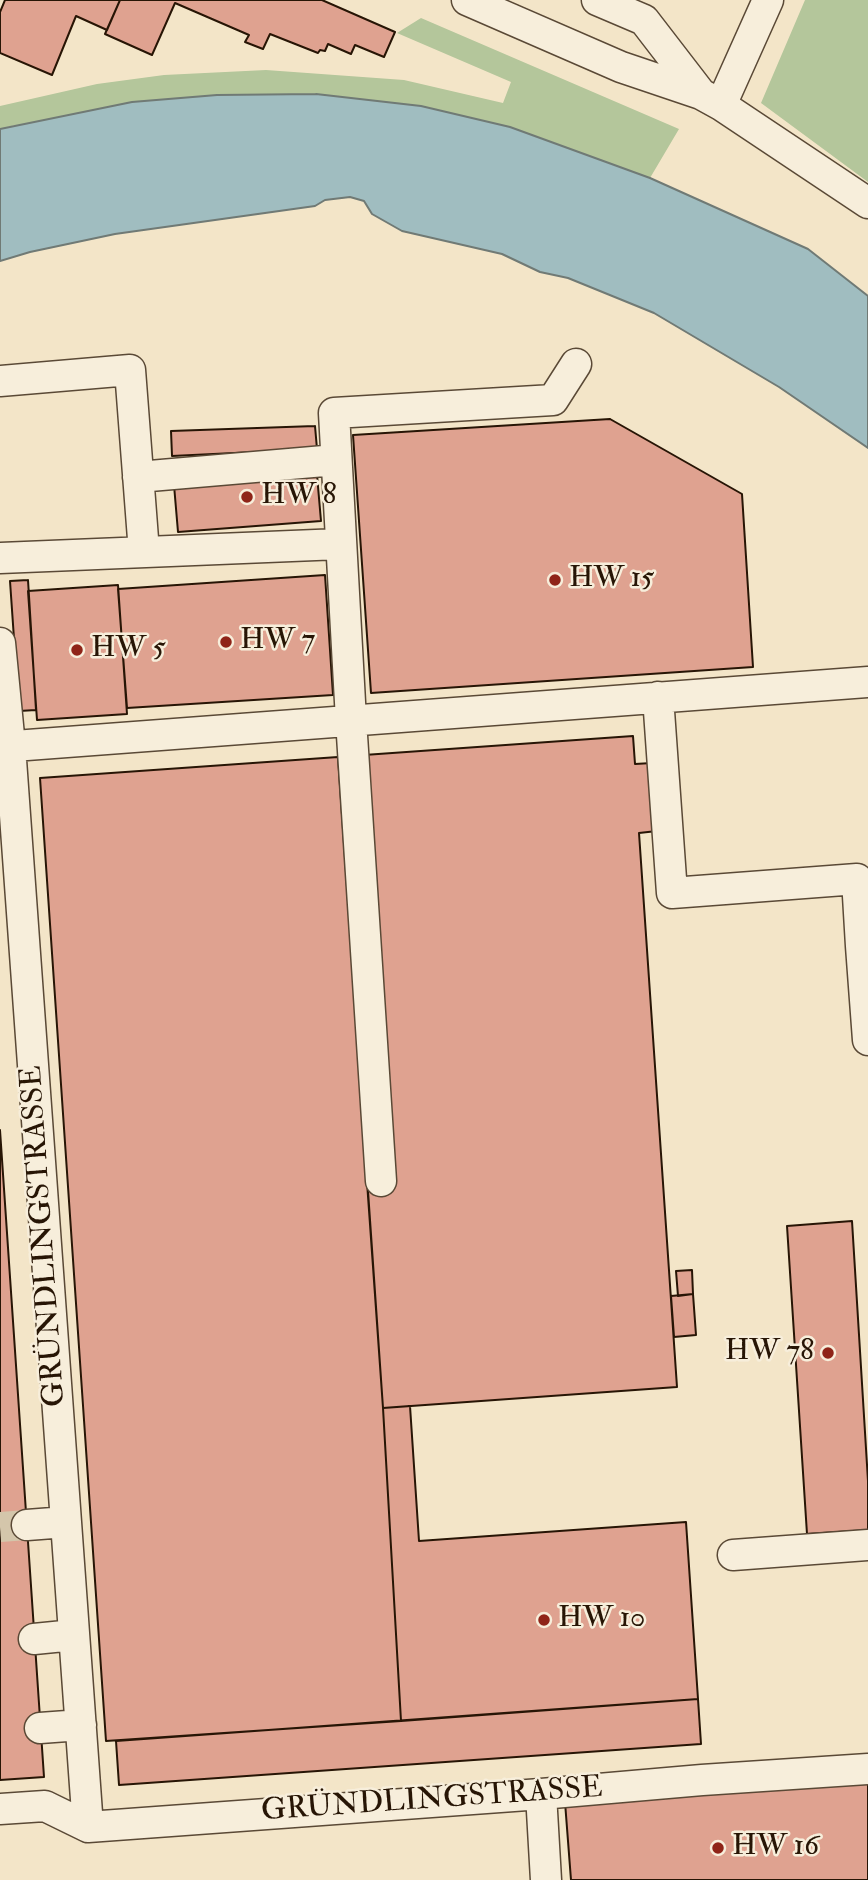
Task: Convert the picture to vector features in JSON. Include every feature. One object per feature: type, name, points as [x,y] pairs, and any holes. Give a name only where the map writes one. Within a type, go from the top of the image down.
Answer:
[{"type":"street","points":[[467,0],[621,67],[711,100],[868,203]]},
{"type":"street","points":[[597,0],[644,20],[711,100]]},
{"type":"street","points":[[711,100],[768,0]]},
{"type":"street","points":[[381,1181],[334,413],[553,400],[576,364]]},
{"type":"street","points":[[0,381],[130,370],[144,552]]},
{"type":"street","points":[[138,477],[336,460]]},
{"type":"street","points":[[0,558],[340,544]]},
{"type":"street","name":"GRÜNDLINGSTRASSE","points":[[0,643],[5,746],[88,1827],[868,1769]]},
{"type":"street","points":[[5,746],[868,682]]},
{"type":"street","points":[[658,698],[672,893],[856,879],[865,946],[868,1040]]},
{"type":"street","points":[[27,1525],[66,1522]]},
{"type":"street","points":[[733,1555],[868,1545]]},
{"type":"street","points":[[34,1639],[74,1635]]},
{"type":"street","points":[[40,1728],[81,1726]]},
{"type":"street","points":[[541,1794],[546,1880]]},
{"type":"street","points":[[0,1809],[45,1806],[88,1827]]},
{"type":"green space","points":[[805,0],[868,0],[868,182],[761,103]]},
{"type":"green space","points":[[421,18],[679,129],[650,178],[510,127],[16,125],[0,129],[0,106],[97,84],[164,75],[266,70],[404,80],[503,103],[511,82],[397,33]]},
{"type":"water","points":[[316,94],[421,106],[510,127],[650,178],[808,249],[868,296],[868,448],[779,387],[654,313],[568,278],[540,272],[502,254],[402,231],[372,214],[364,201],[350,197],[325,200],[315,206],[115,234],[0,261],[0,129],[132,102],[217,95]]},
{"type":"building","points":[[5,0],[120,0],[107,30],[76,16],[52,75],[0,53],[0,12]]},
{"type":"building","points":[[120,0],[322,0],[395,32],[384,57],[355,45],[351,54],[328,44],[325,51],[320,50],[318,53],[270,34],[263,49],[245,42],[249,35],[175,3],[152,55],[105,34]]},
{"type":"building","name":"HW 15","points":[[610,419],[742,494],[753,667],[371,693],[353,435]]},
{"type":"building","points":[[315,426],[317,449],[172,456],[171,431]]},
{"type":"building","name":"HW 8","points":[[317,475],[321,521],[178,532],[174,485]]},
{"type":"building","name":"HW 7","points":[[325,575],[333,695],[127,708],[118,589]]},
{"type":"building","points":[[28,580],[36,710],[19,711],[10,581]]},
{"type":"building","name":"HW 5","points":[[118,585],[127,714],[37,720],[28,591]]},
{"type":"building","points":[[633,736],[635,764],[652,763],[657,831],[639,833],[677,1387],[383,1408],[367,1182],[364,755]]},
{"type":"building","points":[[338,757],[383,1408],[401,1721],[106,1741],[40,778]]},
{"type":"building","points":[[0,1130],[44,1777],[0,1780]]},
{"type":"building","name":"HW 78","points":[[852,1221],[868,1481],[868,1530],[807,1534],[787,1226]]},
{"type":"building","points":[[692,1270],[693,1294],[678,1296],[676,1271]]},
{"type":"building","points":[[693,1294],[696,1335],[674,1337],[671,1296]]},
{"type":"building","name":"HW 10","points":[[410,1406],[419,1541],[686,1522],[698,1699],[401,1721],[383,1408]]},
{"type":"building","points":[[698,1699],[701,1744],[119,1785],[116,1741]]},
{"type":"building","name":"HW 16","points":[[868,1783],[868,1880],[571,1880],[565,1802]]},
{"type":"tunnel","points":[[0,1527],[27,1525]]},
{"type":"place","name":"HW 8","points":[[247,497]]},
{"type":"place","name":"HW 15","points":[[555,580]]},
{"type":"place","name":"HW 7","points":[[226,642]]},
{"type":"place","name":"HW 5","points":[[77,650]]},
{"type":"place","name":"HW 78","points":[[828,1353]]},
{"type":"place","name":"HW 10","points":[[544,1620]]},
{"type":"place","name":"HW 16","points":[[718,1848]]}]
